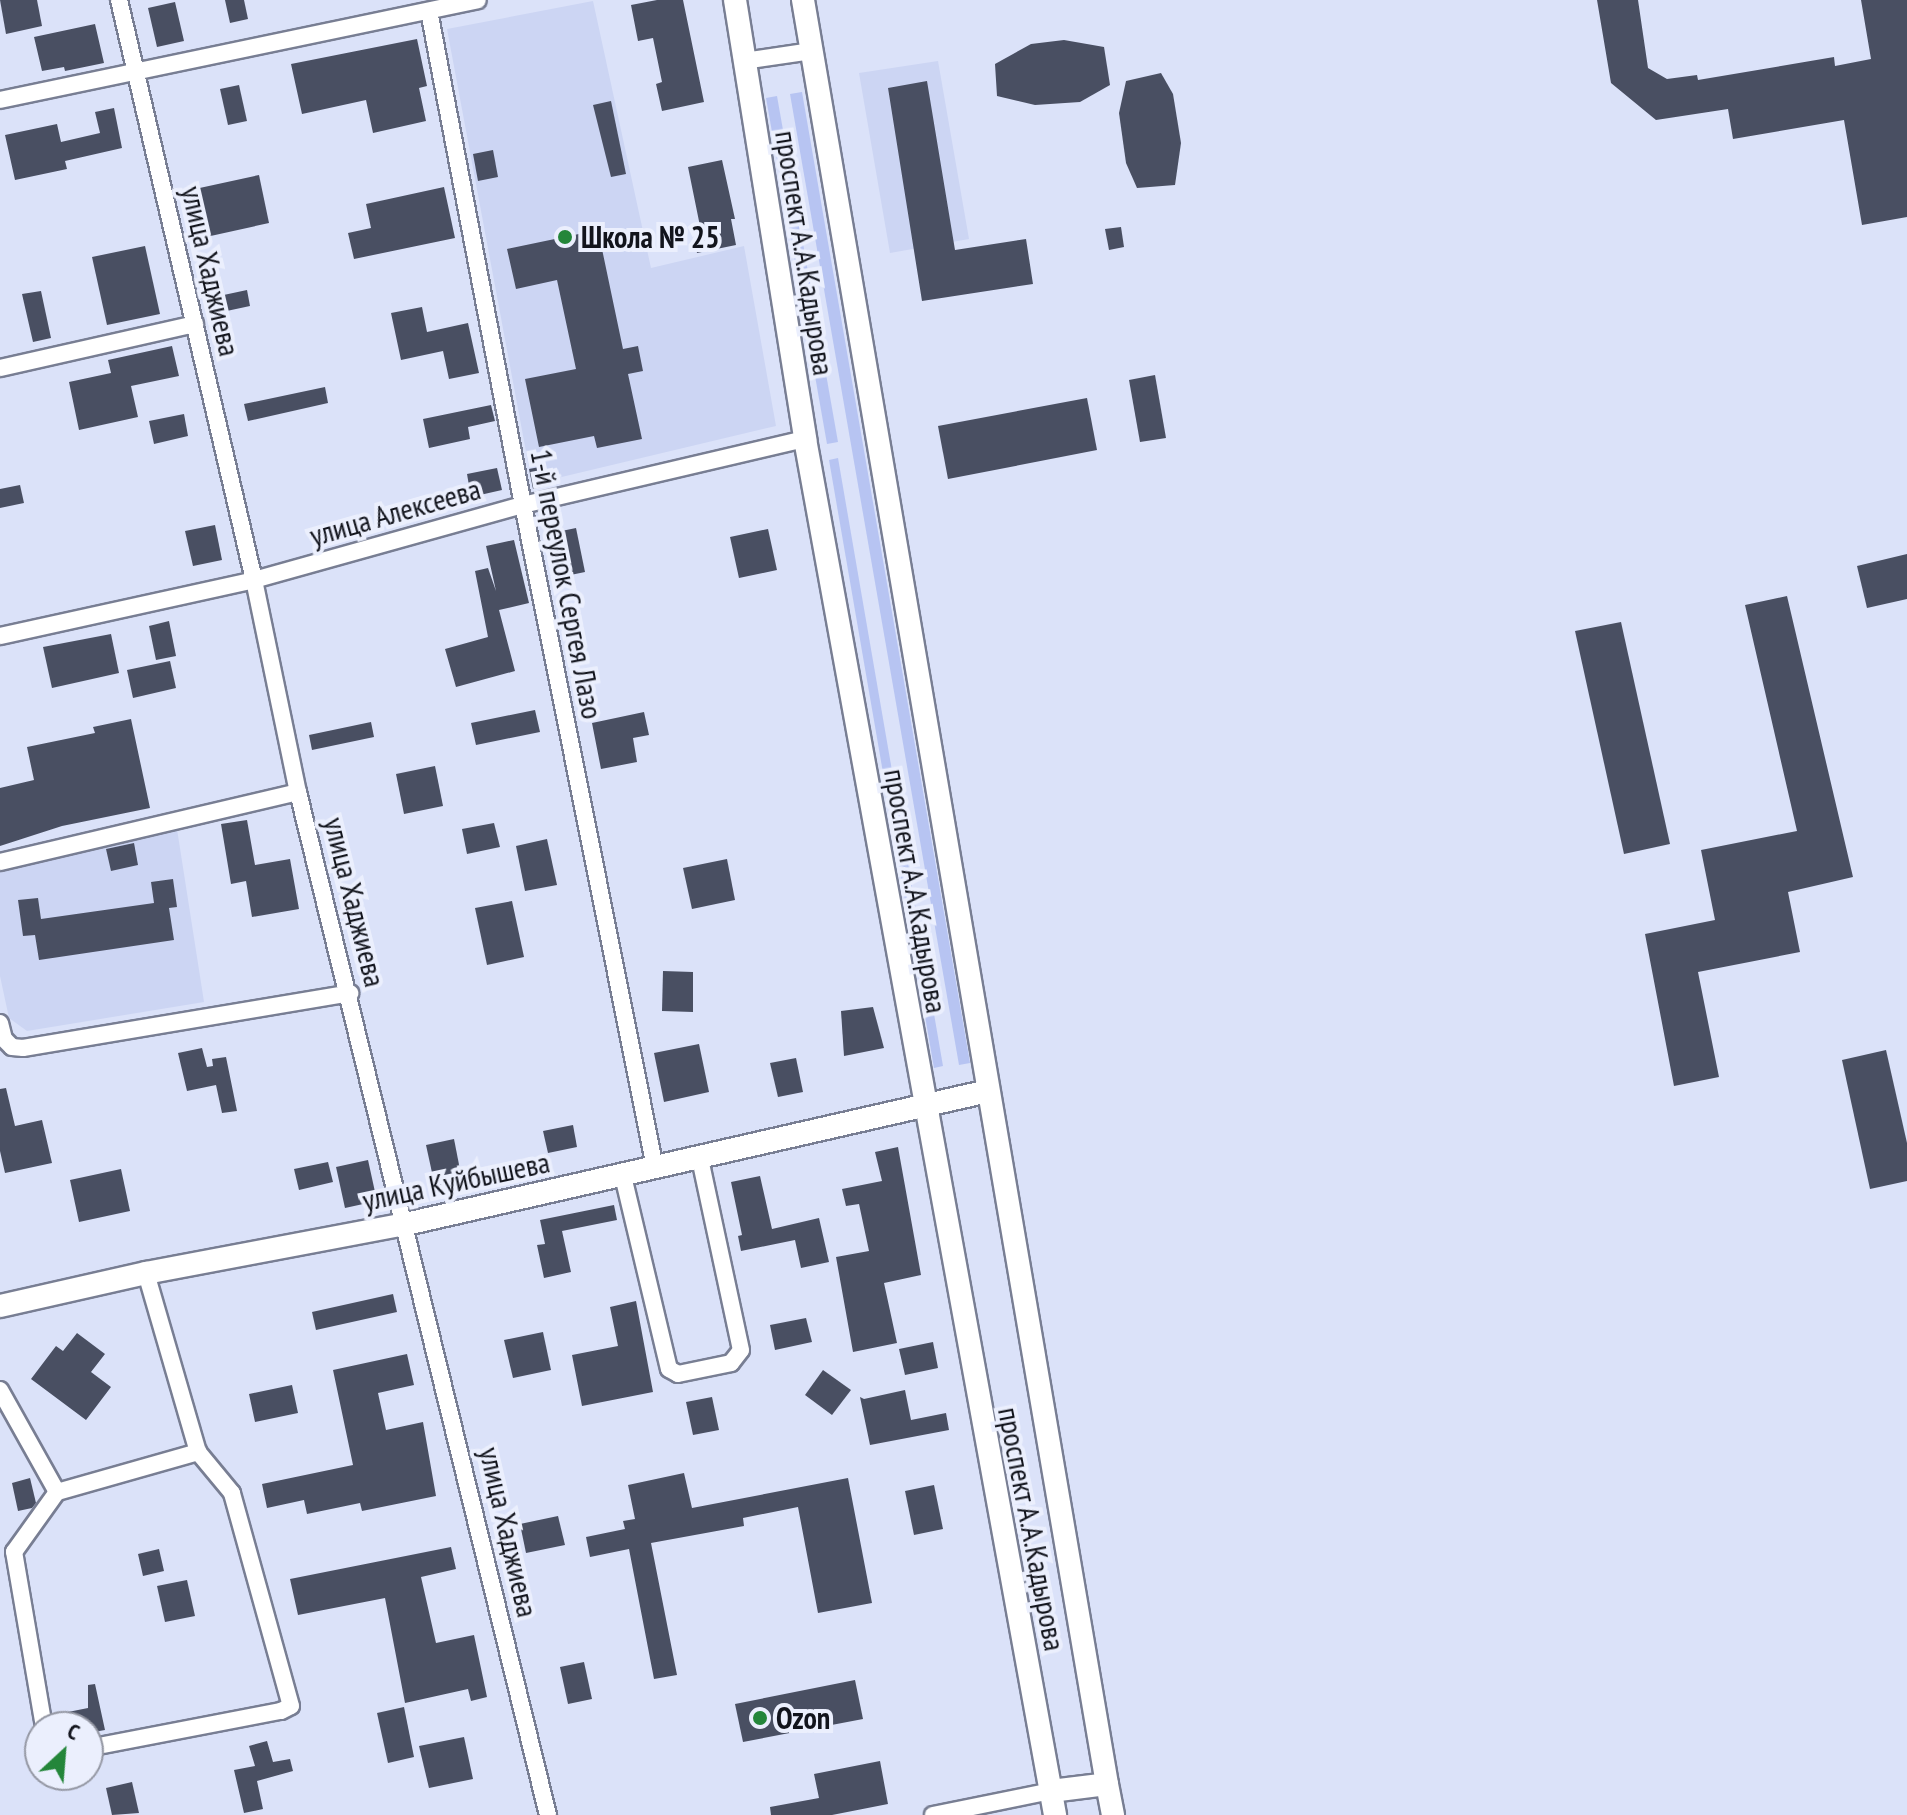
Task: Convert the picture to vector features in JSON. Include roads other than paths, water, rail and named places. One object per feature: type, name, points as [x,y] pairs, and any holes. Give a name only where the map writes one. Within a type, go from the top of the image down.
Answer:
[{"type":"street","name":"улица Хаджиева","points":[[119,0],[254,580],[298,792],[350,993],[548,1815]]},
{"type":"street","points":[[0,100],[478,0]]},
{"type":"street","name":"проспект А.А.Кадырова","points":[[735,0],[805,439],[923,1105],[1055,1815]]},
{"type":"street","name":"проспект А.А.Кадырова","points":[[803,0],[1113,1815]]},
{"type":"street","name":"1-й переулок Сергея Лазо","points":[[429,11],[523,505],[655,1168]]},
{"type":"street","points":[[744,61],[812,51]]},
{"type":"street","points":[[0,368],[195,324]]},
{"type":"street","name":"улица Алексеева","points":[[0,636],[254,580],[523,505],[805,439]]},
{"type":"street","points":[[0,862],[298,792]]},
{"type":"street","points":[[0,1023],[4,1039],[12,1047],[23,1048],[350,993]]},
{"type":"street","name":"улица Куйбышева","points":[[0,1306],[146,1273],[406,1224],[988,1091]]},
{"type":"street","points":[[623,1176],[669,1369],[678,1374],[731,1363],[741,1350],[700,1158]]},
{"type":"street","points":[[104,1745],[281,1711],[291,1706],[232,1493],[198,1452],[146,1273]]},
{"type":"street","points":[[0,1390],[57,1492]]},
{"type":"street","points":[[41,1711],[14,1552],[57,1492],[198,1452]]},
{"type":"street","points":[[933,1815],[1051,1791],[1107,1784]]},
{"type":"place","name":"Школа № 25","points":[[565,237]]},
{"type":"place","name":"Ozon","points":[[760,1718]]}]
